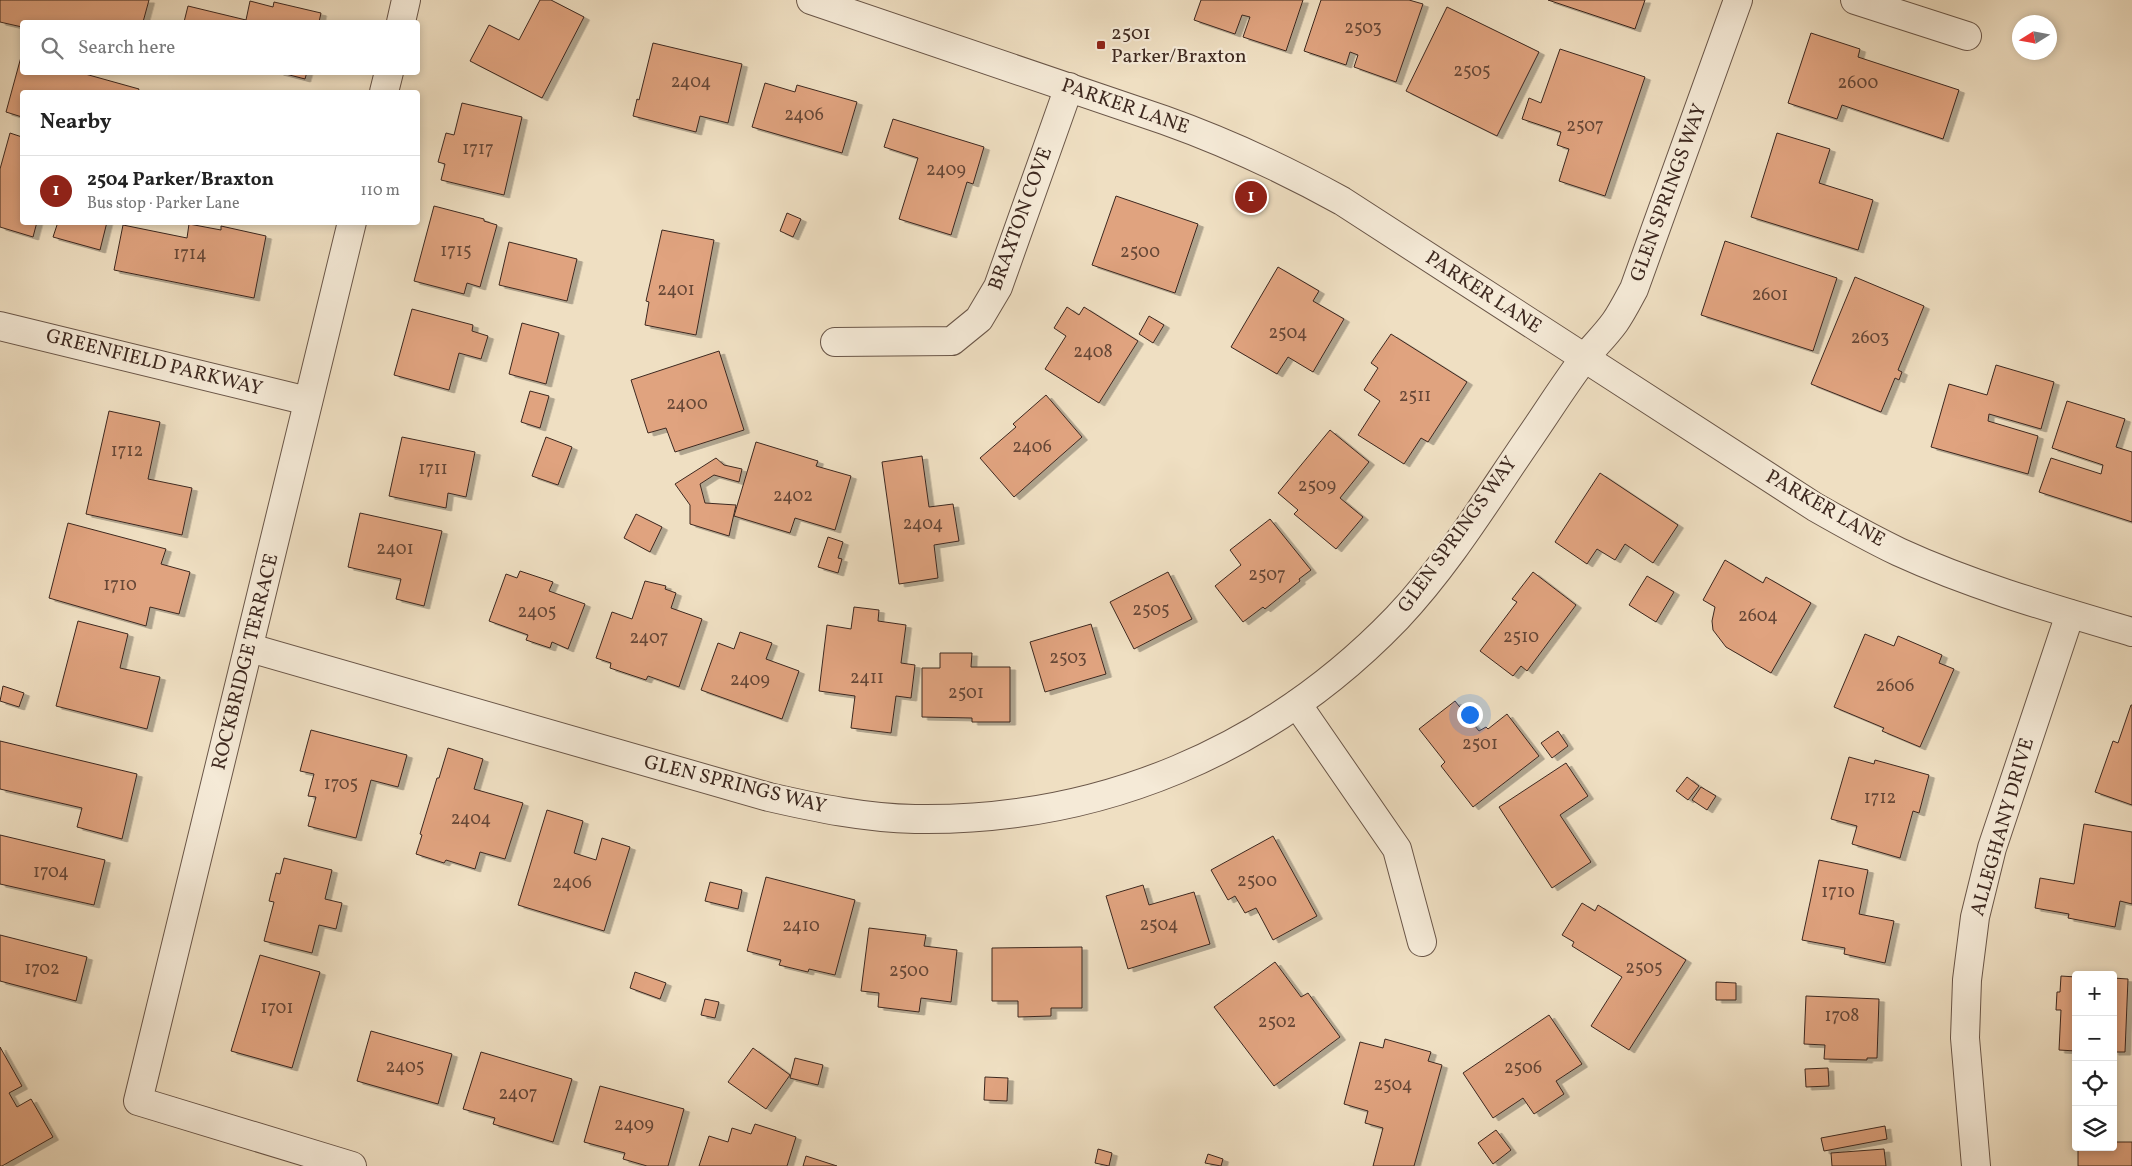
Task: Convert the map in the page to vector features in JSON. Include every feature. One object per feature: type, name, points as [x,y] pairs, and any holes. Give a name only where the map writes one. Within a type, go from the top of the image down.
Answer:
[{"type":"street","points":[[401,20],[406,0]]},
{"type":"street","name":"PARKER LANE","points":[[811,0],[1210,136],[1297,176],[1342,201],[1815,507],[1856,530],[1900,552],[1948,572],[2070,614],[2132,632]]},
{"type":"street","name":"GLEN SPRINGS WAY","points":[[250,648],[769,797],[828,810],[873,816],[913,819],[1016,814],[1102,796],[1152,780],[1198,762],[1245,737],[1297,704],[1356,658],[1398,616],[1436,572],[1584,358],[1615,323],[1634,289],[1738,0]]},
{"type":"street","points":[[1855,0],[1967,36]]},
{"type":"street","points":[[384,90],[387,75]]},
{"type":"street","name":"BRAXTON COVE","points":[[836,342],[952,341],[979,319],[998,288],[1069,87]]},
{"type":"street","name":"ROCKBRIDGE TERRACE","points":[[351,225],[250,648],[138,1100],[352,1166]]},
{"type":"street","name":"GREENFIELD PARKWAY","points":[[0,326],[308,401]]},
{"type":"street","name":"ALLEGHANY DRIVE","points":[[1976,1166],[1965,1038],[1967,980],[1975,918],[1992,848],[2070,614]]},
{"type":"street","points":[[1297,704],[1397,848],[1422,942]]},
{"type":"building","points":[[0,0],[149,0],[144,20],[20,20],[20,27],[0,22]]},
{"type":"building","points":[[540,0],[551,0],[584,17],[542,98],[470,61],[489,25],[519,40]]},
{"type":"building","points":[[1201,0],[1303,0],[1286,51],[1243,37],[1250,17],[1242,15],[1235,34],[1194,20]]},
{"type":"building","points":[[1321,0],[1409,0],[1423,4],[1396,82],[1354,67],[1358,55],[1350,52],[1346,65],[1304,51]]},
{"type":"building","points":[[1548,0],[1645,0],[1635,29]]},
{"type":"building","points":[[250,1],[273,7],[274,2],[321,13],[319,20],[246,20]]},
{"type":"building","points":[[188,6],[246,20],[184,20]]},
{"type":"building","points":[[1447,7],[1539,52],[1497,136],[1406,91]]},
{"type":"building","points":[[1811,33],[1860,49],[1858,57],[1959,90],[1943,139],[1842,105],[1837,119],[1788,103]]},
{"type":"building","points":[[653,43],[742,64],[728,123],[700,116],[696,132],[633,116],[637,99],[639,100]]},
{"type":"building","points":[[1560,49],[1645,77],[1605,196],[1559,181],[1569,149],[1557,145],[1561,132],[1522,119],[1529,98],[1541,103]]},
{"type":"building","points":[[20,61],[20,75],[89,75],[139,89],[20,90],[20,116],[6,112]]},
{"type":"building","points":[[290,75],[306,75],[305,79]]},
{"type":"building","points":[[765,83],[795,92],[797,85],[857,102],[842,153],[752,127]]},
{"type":"building","points":[[462,103],[522,117],[504,195],[441,180],[445,164],[438,162],[446,133],[454,135]]},
{"type":"building","points":[[893,119],[984,147],[973,184],[967,182],[951,235],[899,219],[918,158],[884,147]]},
{"type":"building","points":[[10,133],[20,136],[20,225],[36,225],[33,237],[0,227],[0,169]]},
{"type":"building","points":[[1777,133],[1830,149],[1819,183],[1873,200],[1858,250],[1751,217]]},
{"type":"building","points":[[1116,196],[1198,224],[1175,293],[1092,265]]},
{"type":"building","points":[[434,206],[484,219],[484,221],[497,225],[480,287],[467,283],[464,294],[414,281]]},
{"type":"building","points":[[787,213],[801,219],[793,237],[780,231]]},
{"type":"building","points":[[57,225],[106,225],[100,250],[53,237]]},
{"type":"building","points":[[123,225],[187,238],[189,225],[221,230],[221,226],[266,236],[254,298],[114,270]]},
{"type":"building","points":[[662,230],[714,240],[696,335],[645,325],[649,302],[646,301]]},
{"type":"building","points":[[1725,241],[1837,278],[1813,351],[1701,315]]},
{"type":"building","points":[[509,242],[577,259],[567,301],[499,285]]},
{"type":"building","points":[[1278,267],[1319,291],[1313,301],[1344,319],[1313,372],[1288,357],[1277,374],[1231,347]]},
{"type":"building","points":[[1855,277],[1924,306],[1898,370],[1902,372],[1899,380],[1895,378],[1881,412],[1811,384]]},
{"type":"building","points":[[1067,307],[1079,315],[1084,307],[1138,341],[1099,403],[1045,369],[1066,336],[1054,328]]},
{"type":"building","points":[[412,309],[473,325],[472,331],[488,336],[481,359],[459,353],[449,390],[394,375]]},
{"type":"building","points":[[1149,316],[1164,325],[1153,343],[1139,334]]},
{"type":"building","points":[[522,323],[559,333],[546,384],[509,374]]},
{"type":"building","points":[[1391,334],[1467,382],[1428,442],[1421,438],[1404,464],[1358,435],[1380,401],[1364,390],[1378,368],[1371,363]]},
{"type":"building","points":[[719,351],[744,430],[675,452],[666,428],[648,433],[631,380]]},
{"type":"building","points":[[1996,365],[2054,382],[2041,429],[1989,414],[1988,421],[2038,436],[2028,474],[1931,447],[1949,384],[1987,395]]},
{"type":"building","points":[[530,391],[549,396],[540,428],[521,422]]},
{"type":"building","points":[[1046,395],[1082,437],[1014,497],[980,458],[1016,427],[1013,424]]},
{"type":"building","points":[[2067,401],[2125,419],[2116,447],[2132,452],[2132,522],[2039,492],[2051,458],[2101,474],[2103,465],[2052,448]]},
{"type":"building","points":[[109,411],[160,422],[148,479],[192,488],[182,535],[86,514]]},
{"type":"building","points":[[1330,430],[1369,462],[1340,498],[1363,517],[1336,549],[1294,514],[1298,510],[1278,493]]},
{"type":"building","points":[[402,437],[475,452],[466,497],[448,493],[446,508],[389,496]]},
{"type":"building","points":[[546,437],[572,447],[558,485],[532,476]]},
{"type":"building","points":[[756,442],[818,461],[816,466],[851,476],[835,530],[795,518],[790,533],[734,516]]},
{"type":"building","points":[[922,456],[929,507],[953,504],[959,541],[934,545],[938,578],[899,584],[882,462]]},
{"type":"building","points":[[716,458],[724,465],[742,469],[739,482],[714,475],[700,484],[705,503],[736,505],[729,536],[690,524],[690,505],[675,484]]},
{"type":"building","points":[[1600,473],[1678,525],[1653,563],[1625,544],[1615,560],[1597,549],[1587,564],[1555,542]]},
{"type":"building","points":[[360,513],[442,531],[424,606],[396,599],[401,579],[348,567]]},
{"type":"building","points":[[636,514],[662,527],[650,552],[624,538]]},
{"type":"building","points":[[1270,519],[1311,570],[1265,609],[1263,607],[1243,622],[1215,586],[1241,565],[1230,550]]},
{"type":"building","points":[[68,523],[166,549],[161,564],[190,572],[179,614],[150,607],[146,626],[49,598]]},
{"type":"building","points":[[828,537],[843,542],[838,558],[842,559],[838,573],[818,567]]},
{"type":"building","points":[[1725,560],[1763,583],[1766,577],[1811,603],[1771,673],[1726,647],[1713,630],[1712,621],[1715,607],[1703,600]]},
{"type":"building","points":[[520,571],[553,582],[549,591],[585,604],[568,649],[552,642],[550,648],[526,640],[528,635],[489,621],[506,574],[517,578]]},
{"type":"building","points":[[1168,572],[1192,619],[1134,649],[1110,602]]},
{"type":"building","points":[[1533,572],[1576,605],[1527,671],[1521,666],[1513,676],[1480,651],[1517,602],[1512,599]]},
{"type":"building","points":[[1647,576],[1674,592],[1656,622],[1629,605]]},
{"type":"building","points":[[645,581],[666,586],[665,589],[676,593],[671,608],[702,619],[679,687],[648,676],[646,680],[610,668],[611,663],[596,658],[612,612],[632,619]]},
{"type":"building","points":[[854,607],[879,610],[878,621],[906,625],[901,663],[915,665],[911,698],[896,696],[891,733],[851,728],[855,696],[819,691],[827,625],[851,629]]},
{"type":"building","points":[[78,621],[128,634],[120,668],[160,677],[147,729],[56,706]]},
{"type":"building","points":[[1091,624],[1106,674],[1045,692],[1030,642]]},
{"type":"building","points":[[740,632],[772,643],[766,659],[799,671],[782,719],[701,690],[718,643],[734,649]]},
{"type":"building","points":[[1865,634],[1894,646],[1898,636],[1942,655],[1939,663],[1954,669],[1920,747],[1882,731],[1884,728],[1834,707]]},
{"type":"building","points":[[940,653],[972,653],[971,667],[1010,667],[1010,722],[972,722],[972,718],[922,717],[922,668],[940,668]]},
{"type":"building","points":[[3,686],[24,693],[19,707],[0,701]]},
{"type":"building","points":[[1455,701],[1479,731],[1486,727],[1488,729],[1507,714],[1539,756],[1473,807],[1441,766],[1445,762],[1419,729]]},
{"type":"building","points":[[2131,705],[2132,805],[2095,792],[2113,741],[2118,743]]},
{"type":"building","points":[[311,730],[407,755],[398,787],[371,780],[356,838],[308,826],[316,797],[308,796],[314,774],[300,771]]},
{"type":"building","points":[[1558,731],[1568,746],[1552,758],[1541,743]]},
{"type":"building","points":[[0,741],[137,774],[122,839],[77,827],[82,808],[0,789]]},
{"type":"building","points":[[448,748],[483,759],[474,789],[523,803],[505,859],[480,852],[475,869],[446,860],[444,863],[416,854],[422,835],[420,834]]},
{"type":"building","points":[[1849,757],[1874,764],[1875,760],[1929,775],[1919,813],[1913,811],[1900,858],[1852,844],[1857,826],[1831,819]]},
{"type":"building","points":[[1566,763],[1588,796],[1560,815],[1591,862],[1552,888],[1499,807]]},
{"type":"building","points":[[1687,777],[1699,786],[1688,800],[1676,791]]},
{"type":"building","points":[[1701,787],[1716,796],[1707,810],[1692,800]]},
{"type":"building","points":[[547,810],[583,821],[574,853],[596,860],[602,838],[630,847],[604,931],[518,905]]},
{"type":"building","points":[[2084,824],[2132,832],[2132,904],[2120,901],[2115,927],[2068,918],[2069,914],[2035,908],[2040,878],[2074,884]]},
{"type":"building","points":[[0,835],[105,860],[94,905],[0,884]]},
{"type":"building","points":[[1273,836],[1317,916],[1273,940],[1256,908],[1245,913],[1235,896],[1228,900],[1211,870]]},
{"type":"building","points":[[284,858],[332,870],[325,899],[342,903],[336,929],[319,925],[312,953],[264,941],[274,902],[269,901],[276,873],[280,874]]},
{"type":"building","points":[[1819,860],[1868,870],[1859,914],[1894,921],[1885,963],[1844,954],[1845,948],[1802,940]]},
{"type":"building","points":[[766,877],[855,900],[835,975],[809,969],[808,972],[779,965],[781,960],[747,951]]},
{"type":"building","points":[[710,882],[742,890],[738,909],[705,901]]},
{"type":"building","points":[[1143,885],[1149,905],[1194,892],[1210,944],[1128,969],[1106,896]]},
{"type":"building","points":[[1582,903],[1595,911],[1598,905],[1686,960],[1629,1050],[1591,1026],[1622,977],[1572,946],[1574,942],[1562,935]]},
{"type":"building","points":[[869,928],[926,935],[924,946],[957,950],[951,1002],[921,998],[919,1012],[878,1007],[879,993],[861,991]]},
{"type":"building","points":[[0,935],[87,957],[76,1001],[0,981]]},
{"type":"building","points":[[1082,947],[1082,1008],[1051,1008],[1051,1016],[1018,1017],[1018,1001],[992,1001],[992,948]]},
{"type":"building","points":[[260,955],[320,972],[292,1068],[231,1051]]},
{"type":"building","points":[[1275,962],[1301,997],[1308,993],[1340,1037],[1274,1086],[1214,1007]]},
{"type":"building","points":[[635,972],[666,983],[660,999],[630,988]]},
{"type":"building","points":[[2061,976],[2072,977],[2072,1051],[2059,1050],[2061,1010],[2056,1010],[2057,992],[2060,992]]},
{"type":"building","points":[[2117,978],[2128,979],[2125,1052],[2117,1052]]},
{"type":"building","points":[[1716,982],[1736,983],[1736,1000],[1716,1000]]},
{"type":"building","points":[[1806,996],[1879,999],[1877,1058],[1867,1058],[1867,1060],[1824,1059],[1825,1045],[1804,1044]]},
{"type":"building","points":[[705,999],[719,1002],[715,1018],[701,1015]]},
{"type":"building","points":[[1549,1015],[1582,1064],[1556,1081],[1564,1094],[1534,1114],[1523,1098],[1493,1118],[1463,1073]]},
{"type":"building","points":[[371,1031],[452,1054],[438,1104],[357,1081]]},
{"type":"building","points":[[1385,1039],[1431,1052],[1428,1061],[1442,1065],[1414,1166],[1373,1166],[1383,1128],[1365,1123],[1368,1111],[1344,1104],[1360,1042],[1383,1048]]},
{"type":"building","points":[[0,1047],[22,1086],[9,1093],[17,1107],[31,1099],[53,1137],[2,1166],[0,1166]]},
{"type":"building","points":[[753,1048],[790,1075],[766,1109],[728,1082]]},
{"type":"building","points":[[481,1052],[572,1079],[553,1142],[493,1124],[495,1118],[463,1109]]},
{"type":"building","points":[[795,1058],[823,1065],[818,1085],[790,1078]]},
{"type":"building","points":[[1828,1068],[1829,1086],[1806,1087],[1805,1069]]},
{"type":"building","points":[[985,1077],[1008,1078],[1007,1101],[984,1100]]},
{"type":"building","points":[[600,1086],[684,1109],[668,1166],[647,1166],[623,1159],[625,1153],[584,1142]]},
{"type":"building","points":[[755,1124],[796,1137],[787,1166],[699,1166],[709,1136],[728,1142],[732,1128],[751,1134]]},
{"type":"building","points":[[1885,1126],[1887,1139],[1824,1151],[1821,1138]]},
{"type":"building","points":[[1496,1130],[1511,1150],[1493,1164],[1478,1143]]},
{"type":"building","points":[[2117,1142],[2132,1142],[2132,1166],[2078,1166],[2078,1151],[2117,1151]]},
{"type":"building","points":[[1098,1149],[1112,1153],[1109,1166],[1095,1163]]},
{"type":"building","points":[[1884,1149],[1886,1166],[1832,1166],[1831,1153]]},
{"type":"building","points":[[1208,1154],[1223,1159],[1221,1166],[1205,1163]]},
{"type":"building","points":[[806,1156],[837,1166],[803,1166]]},
{"type":"place","name":"2501 Parker/Braxton","points":[[1101,45]]},
{"type":"place","name":"2504 Parker/Braxton","points":[[1251,197]]}]
